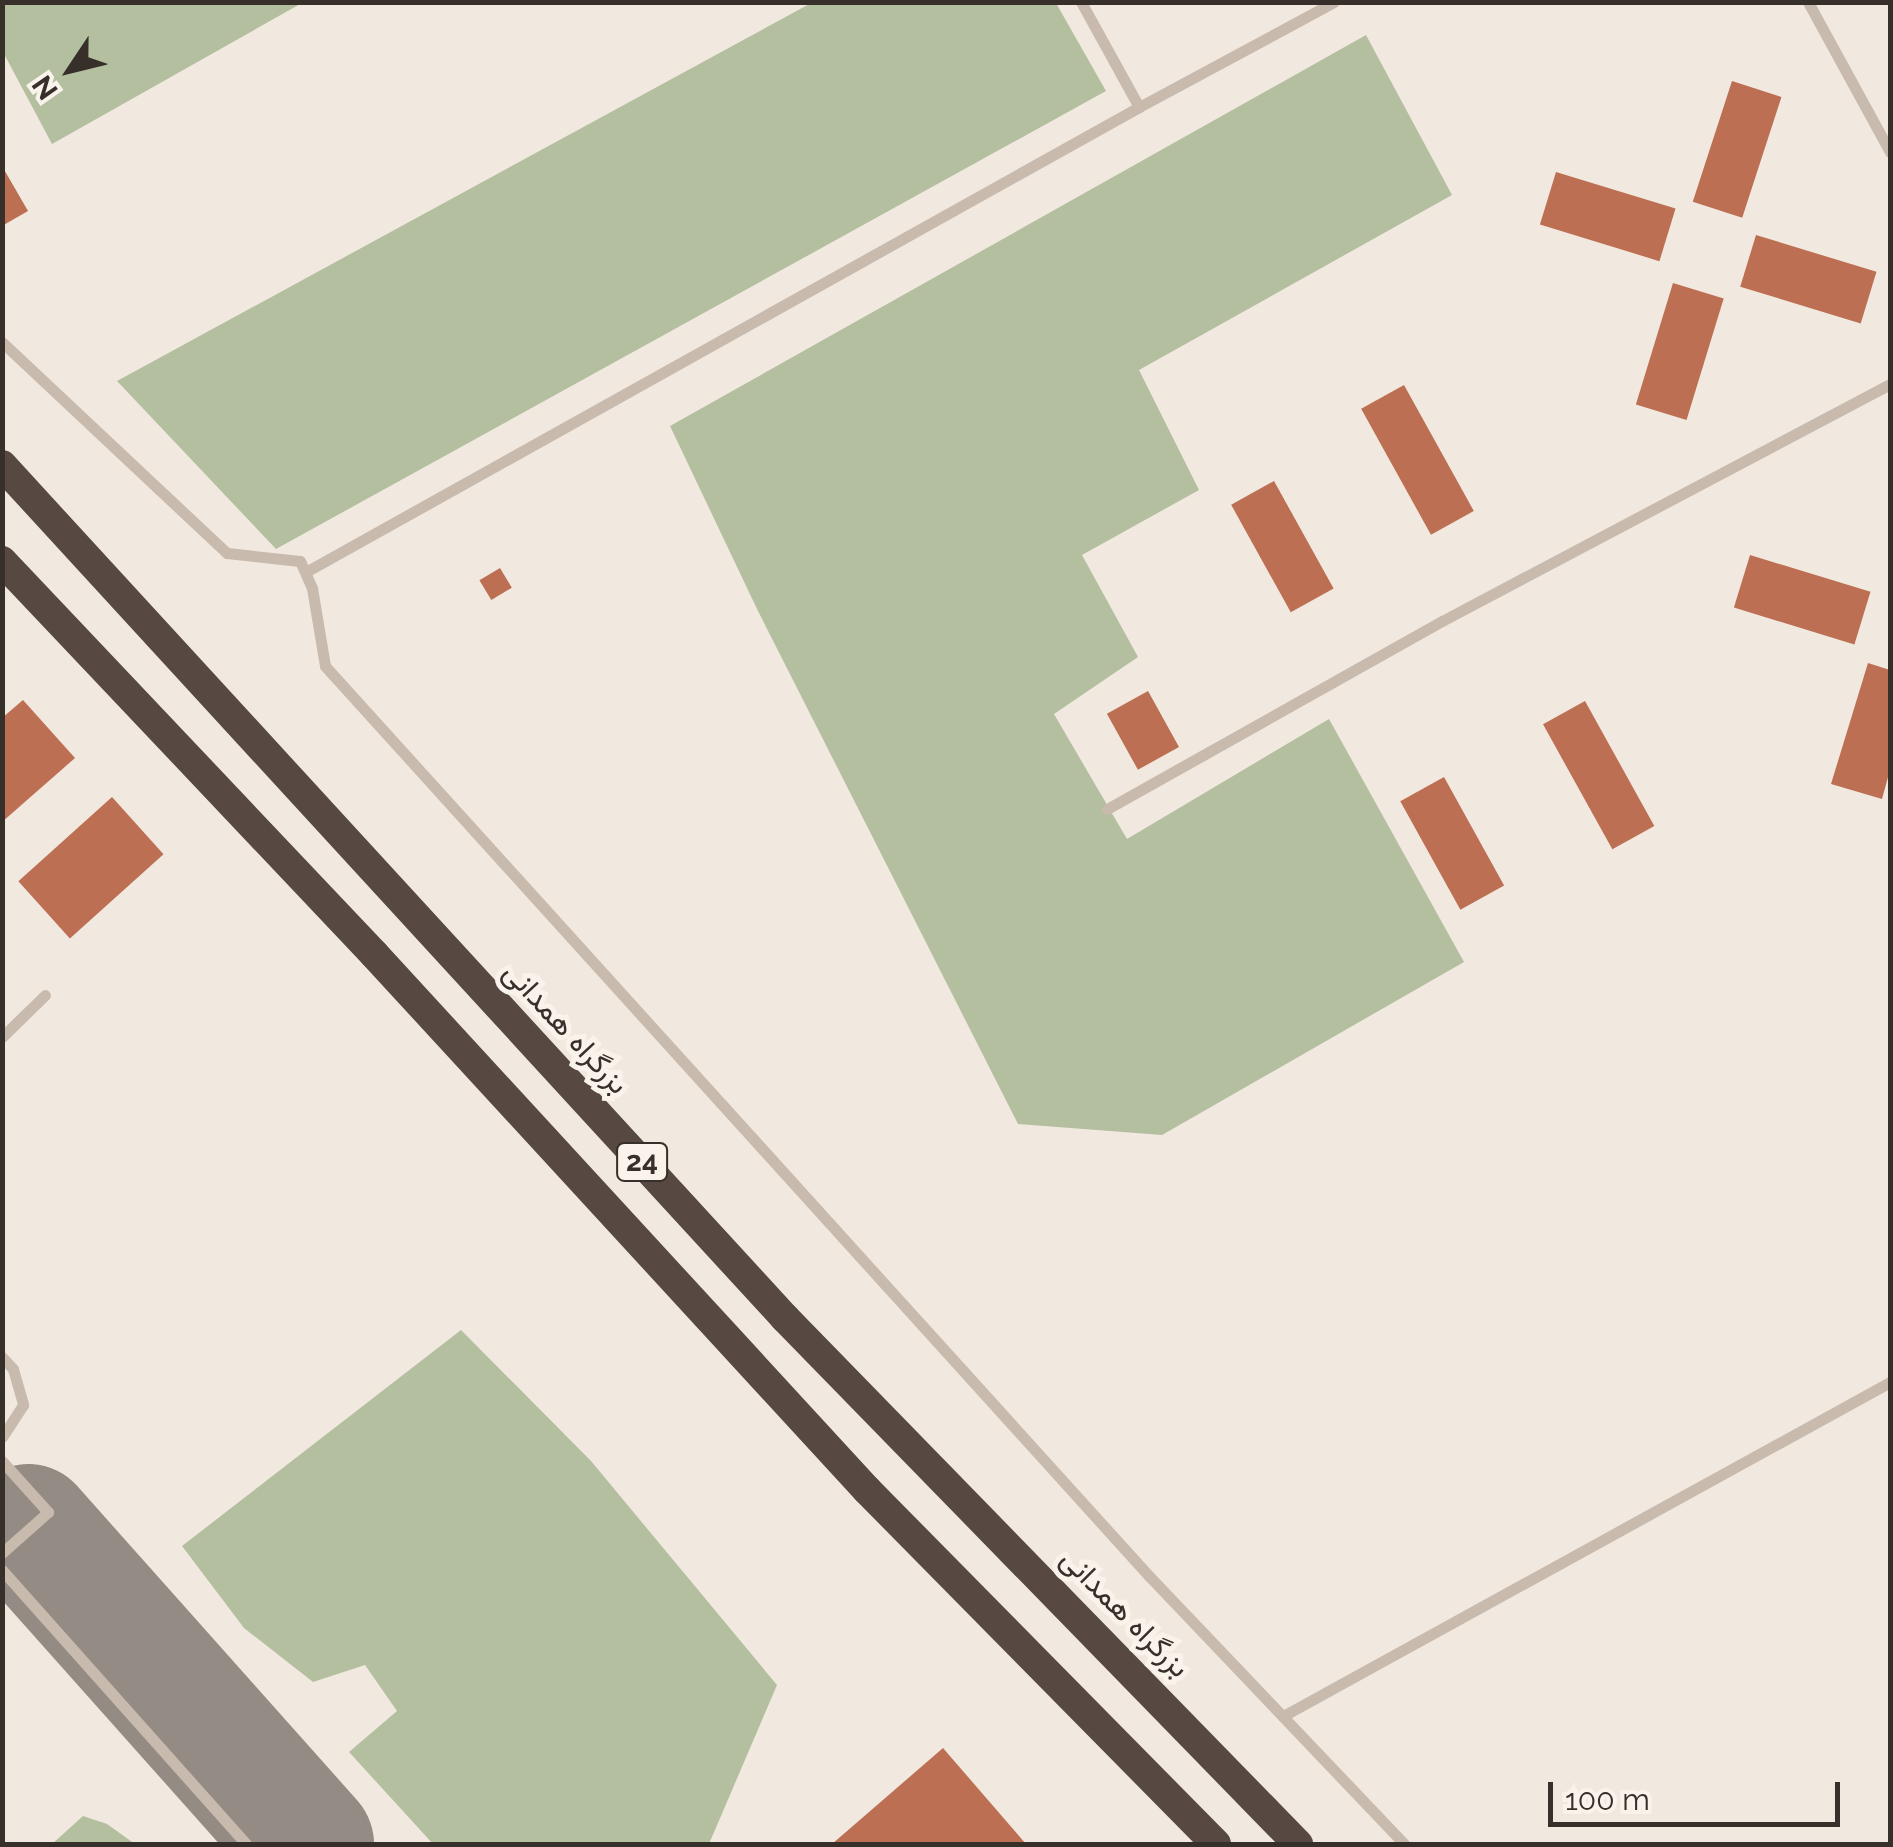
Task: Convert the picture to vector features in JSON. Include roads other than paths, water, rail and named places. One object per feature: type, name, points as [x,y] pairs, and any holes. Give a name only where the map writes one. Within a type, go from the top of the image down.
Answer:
[{"type":"highway","name":"بزرگراه همدانی","points":[[2,465],[785,1318],[1298,1844]]},
{"type":"highway","name":"24","points":[[2,561],[387,968],[867,1490],[1216,1844]]},
{"type":"lane","points":[[1082,2],[1139,107]]},
{"type":"lane","points":[[311,570],[1334,2]]},
{"type":"lane","points":[[1808,2],[1890,152]]},
{"type":"lane","points":[[2,342],[227,553],[300,562],[312,588],[326,666],[1150,1577],[1404,1844]]},
{"type":"lane","points":[[1107,808],[1430,628],[1890,384]]},
{"type":"lane","points":[[2,1037],[45,995]]},
{"type":"lane","points":[[2,1358],[13,1369],[23,1405],[2,1437]]},
{"type":"lane","points":[[1283,1716],[1890,1382]]},
{"type":"lane","points":[[2,1460],[48,1512],[4,1549]]},
{"type":"lane","points":[[2,1570],[246,1844]]}]
